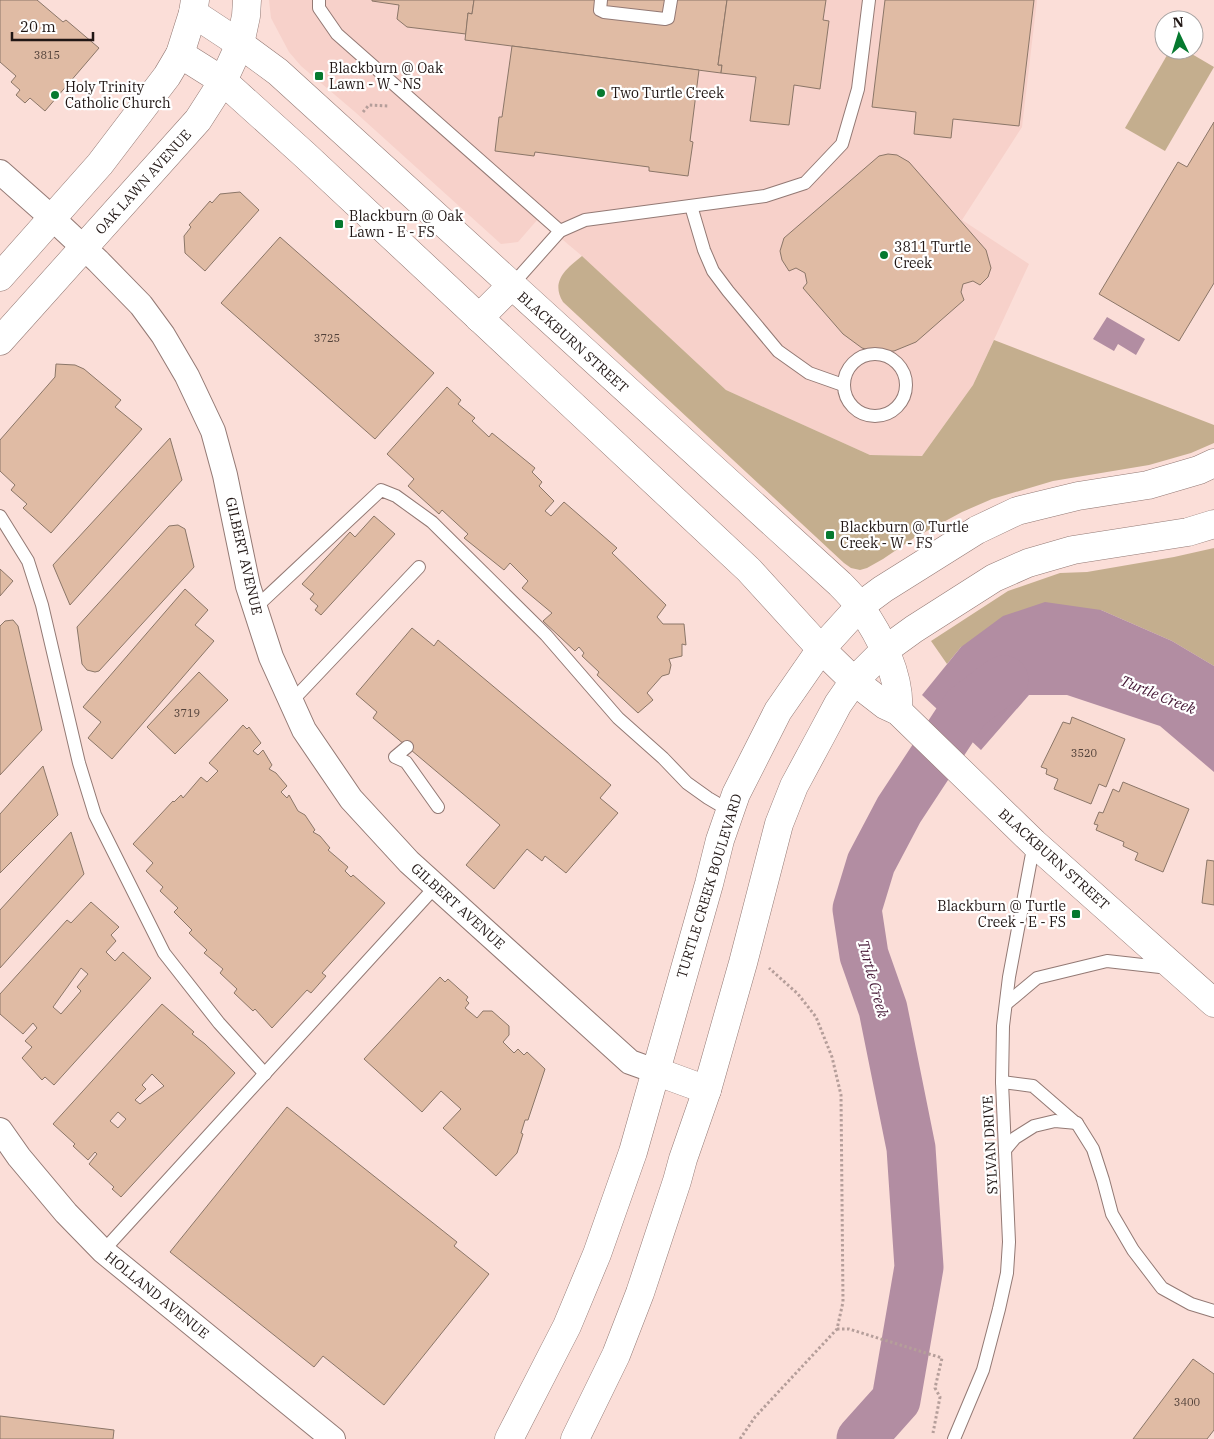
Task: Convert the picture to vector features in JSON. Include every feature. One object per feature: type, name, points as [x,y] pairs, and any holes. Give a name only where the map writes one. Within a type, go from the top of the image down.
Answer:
[{"type":"main road","name":"OAK LAWN AVENUE","points":[[0,341],[198,120],[222,81],[240,44],[246,16],[247,0]]},
{"type":"main road","name":"BLACKBURN STREET","points":[[194,7],[278,72],[840,584],[860,606],[885,650],[898,690],[898,711]]},
{"type":"main road","points":[[0,277],[100,164],[167,76],[180,54],[194,7]]},
{"type":"main road","name":"BLACKBURN STREET","points":[[180,54],[222,81],[305,155],[749,570],[821,649],[854,682],[885,705],[898,711],[1034,843],[1214,1003]]},
{"type":"main road","points":[[479,318],[511,286]]},
{"type":"main road","name":"TURTLE CREEK BOULEVARD","points":[[509,1439],[566,1326],[597,1254],[633,1152],[720,840],[736,794],[778,711],[821,649],[860,606],[883,589],[969,535],[1018,511],[1078,496],[1148,485],[1199,470],[1214,463]]},
{"type":"main road","points":[[576,1439],[616,1355],[640,1293],[678,1181],[683,1159],[707,1090],[743,963],[778,824],[794,786],[838,704],[854,682],[885,650],[914,629],[994,578],[1028,563],[1073,550],[1188,532],[1214,524]]},
{"type":"main road","points":[[655,1071],[707,1090]]},
{"type":"street","name":"GILBERT AVENUE","points":[[0,172],[84,248],[141,305],[163,335],[187,376],[213,431],[225,474],[248,586],[271,656],[304,730],[351,799],[409,862],[630,1062],[655,1071]]},
{"type":"street","name":"HOLLAND AVENUE","points":[[0,1130],[66,1214],[103,1251],[333,1439]]},
{"type":"lane","points":[[319,0],[319,8],[337,34],[560,231]]},
{"type":"lane","points":[[601,0],[600,10],[604,12],[665,20],[668,18],[671,0]]},
{"type":"lane","points":[[511,286],[560,231],[585,220],[765,196],[806,183],[842,144],[858,89],[869,0]]},
{"type":"lane","points":[[691,206],[704,250],[713,270],[728,291],[778,350],[809,373],[844,385]]},
{"type":"lane","points":[[872,354],[882,355],[891,359],[899,366],[904,374],[905,385],[904,395],[899,404],[891,411],[882,415],[872,416],[861,413],[852,406],[846,396],[844,385],[846,373],[853,363],[872,354]]},
{"type":"lane","points":[[255,608],[381,490],[396,496],[432,522],[519,608],[546,635],[618,718],[663,758],[687,783],[730,812]]},
{"type":"lane","points":[[0,516],[28,561],[31,570],[42,605],[79,763],[95,815],[164,953],[219,1023],[265,1074]]},
{"type":"lane","points":[[291,702],[419,567]]},
{"type":"lane","points":[[407,747],[395,757],[406,762],[438,807]]},
{"type":"lane","name":"SYLVAN DRIVE","points":[[954,1439],[983,1370],[1007,1273],[1009,1242],[1002,1082],[1003,1026],[1009,977],[1034,843]]},
{"type":"lane","points":[[103,1251],[436,886]]},
{"type":"lane","points":[[1006,1004],[1037,978],[1107,961],[1175,968]]},
{"type":"lane","points":[[1002,1082],[1033,1086],[1077,1124],[1093,1149],[1112,1214],[1132,1250],[1162,1288],[1191,1304],[1214,1311]]},
{"type":"lane","points":[[1005,1150],[1015,1138],[1034,1126],[1055,1121],[1077,1124]]},
{"type":"path","points":[[740,1439],[755,1418],[837,1330],[843,1302],[841,1095],[832,1057],[816,1017],[798,994],[769,968]]},
{"type":"path","points":[[837,1330],[849,1329],[942,1358],[935,1388],[940,1397],[932,1439]]},
{"type":"shaded area","points":[[269,0],[1037,0],[1022,127],[962,220],[1029,264],[973,385],[922,456],[870,455],[726,390],[582,256],[538,219],[518,242],[501,244],[355,112],[301,66],[289,52],[271,18]]},
{"type":"shaded area","points":[[1164,60],[1202,60],[1214,67],[1165,151],[1125,128]]},
{"type":"shaded area","points":[[582,256],[726,390],[870,455],[922,456],[973,385],[994,340],[1214,425],[1214,443],[1191,453],[1149,465],[1053,481],[992,499],[962,512],[914,538],[867,568],[860,570],[851,568],[563,302],[559,294],[559,281],[566,270]]},
{"type":"shaded area","points":[[1214,548],[1214,666],[1172,641],[1101,610],[961,647],[947,664],[931,641],[1008,591],[1060,573],[1087,572]]},
{"type":"water","points":[[1107,317],[1145,339],[1136,355],[1118,344],[1114,351],[1093,339]]},
{"type":"water","points":[[1045,602],[1101,610],[1172,641],[1214,666],[1214,772],[1160,726],[1067,695],[1029,695],[981,750],[922,695],[961,647],[1003,616]]},
{"type":"building","points":[[0,0],[37,0],[63,22],[66,20],[99,48],[45,111],[30,98],[25,103],[16,95],[20,90],[11,82],[16,76],[0,62]]},
{"type":"building","points":[[372,0],[474,0],[472,14],[468,13],[466,34],[407,27],[397,19],[399,5]]},
{"type":"building","points":[[474,0],[727,0],[718,65],[722,65],[721,73],[465,40],[468,13],[472,14]]},
{"type":"building","points":[[727,0],[826,0],[823,20],[829,21],[820,89],[794,85],[789,125],[750,121],[756,77],[721,73],[722,65],[718,65]]},
{"type":"building","points":[[885,0],[1034,0],[1019,126],[953,119],[951,138],[914,134],[916,112],[872,107]]},
{"type":"building","name":"Two Turtle Creek","points":[[512,46],[699,70],[690,141],[693,142],[688,176],[649,171],[649,167],[535,152],[534,156],[495,151]]},
{"type":"building","points":[[1214,122],[1214,283],[1179,341],[1099,294],[1178,162],[1187,167]]},
{"type":"building","name":"3811 Turtle Creek","points":[[897,155],[909,162],[986,250],[991,268],[988,277],[980,285],[973,281],[963,284],[961,292],[964,300],[916,342],[894,351],[876,352],[862,348],[843,334],[803,288],[807,283],[805,273],[796,268],[789,271],[782,260],[780,251],[784,238],[879,156]]},
{"type":"building","points":[[240,192],[259,210],[205,271],[185,253],[184,236],[191,227],[189,225],[210,201],[212,203],[220,194]]},
{"type":"building","points":[[280,237],[434,373],[375,439],[221,303]]},
{"type":"building","points":[[56,364],[75,365],[84,369],[121,400],[115,407],[142,429],[51,533],[23,508],[27,504],[11,490],[15,485],[0,471],[0,440],[55,377]]},
{"type":"building","points":[[447,387],[461,400],[458,404],[475,418],[472,421],[489,437],[492,433],[535,468],[532,472],[542,482],[539,486],[554,501],[545,511],[551,516],[564,502],[617,548],[612,553],[666,605],[657,617],[663,624],[684,624],[686,645],[682,644],[682,656],[669,659],[671,665],[669,674],[662,676],[647,693],[653,700],[638,713],[597,675],[599,672],[582,656],[584,653],[579,647],[575,651],[543,621],[552,613],[522,588],[528,581],[510,563],[504,570],[464,538],[468,534],[442,510],[439,514],[408,486],[414,479],[387,454]]},
{"type":"building","points":[[170,438],[182,480],[70,605],[53,565]]},
{"type":"building","points":[[374,516],[395,534],[321,615],[315,610],[318,606],[310,599],[314,594],[302,584],[350,532],[355,537]]},
{"type":"building","points":[[178,525],[185,529],[194,567],[99,671],[87,670],[82,664],[77,627],[169,526]]},
{"type":"building","points":[[0,569],[13,581],[0,596]]},
{"type":"building","points":[[185,589],[208,610],[195,625],[214,641],[112,759],[88,738],[101,722],[83,707]]},
{"type":"building","points":[[13,620],[18,626],[42,730],[0,775],[0,626],[5,621]]},
{"type":"building","points":[[412,628],[434,646],[438,640],[611,785],[600,798],[618,813],[566,873],[545,856],[542,861],[527,849],[494,889],[466,865],[500,825],[373,718],[377,712],[356,694]]},
{"type":"building","points":[[199,672],[228,700],[175,754],[147,727]]},
{"type":"building","points":[[1072,717],[1125,739],[1106,787],[1099,784],[1091,804],[1054,789],[1058,779],[1046,774],[1047,769],[1041,767],[1063,722],[1070,724]]},
{"type":"building","points":[[243,725],[247,729],[249,727],[261,743],[253,751],[258,755],[263,750],[272,765],[269,769],[276,773],[287,786],[281,792],[287,798],[289,795],[298,811],[305,815],[315,830],[313,832],[320,836],[330,848],[328,850],[348,867],[345,871],[351,877],[353,875],[385,903],[322,973],[326,976],[311,993],[307,990],[272,1028],[255,1009],[253,1011],[234,993],[237,989],[220,973],[223,969],[204,953],[207,950],[189,933],[192,930],[174,912],[178,908],[160,891],[163,887],[146,871],[153,863],[133,844],[173,801],[181,795],[183,798],[201,777],[207,782],[218,771],[209,763]]},
{"type":"building","points":[[43,766],[58,815],[0,873],[0,814]]},
{"type":"building","points":[[1123,782],[1189,809],[1163,872],[1135,860],[1138,853],[1123,846],[1124,842],[1096,830],[1098,825],[1094,824],[1099,812],[1103,813],[1113,789],[1119,792]]},
{"type":"building","points":[[71,832],[84,874],[0,968],[0,910]]},
{"type":"building","points":[[1207,860],[1214,861],[1214,905],[1202,903]]},
{"type":"building","points":[[91,902],[119,927],[111,935],[116,941],[106,952],[115,961],[123,952],[151,978],[54,1085],[45,1077],[42,1080],[22,1058],[32,1047],[25,1041],[37,1028],[33,1023],[23,1034],[0,1014],[0,994],[67,920],[71,923]],"holes":[[[81,968],[88,974],[77,987],[81,991],[61,1014],[53,1007]]]},
{"type":"building","points":[[440,977],[445,982],[448,979],[468,997],[466,1000],[469,1003],[465,1008],[477,1018],[483,1011],[492,1011],[509,1026],[509,1035],[503,1042],[514,1053],[518,1049],[524,1055],[527,1052],[545,1069],[528,1120],[525,1120],[517,1153],[496,1176],[443,1128],[461,1109],[441,1091],[422,1112],[364,1059]]},
{"type":"building","points":[[162,1004],[194,1032],[192,1034],[235,1073],[121,1197],[112,1189],[114,1187],[89,1164],[97,1154],[95,1152],[88,1160],[73,1146],[75,1144],[53,1124]],"holes":[[[152,1074],[164,1086],[140,1104],[135,1100],[146,1089],[142,1085]],[[118,1112],[126,1119],[118,1128],[110,1121]]]},
{"type":"building","points":[[287,1107],[457,1242],[454,1246],[489,1274],[384,1405],[323,1356],[314,1367],[170,1252]]},
{"type":"building","points":[[1193,1359],[1214,1374],[1214,1430],[1207,1439],[1133,1439]]},
{"type":"building","points":[[0,1416],[114,1430],[113,1439],[0,1439]]},
{"type":"waterway","name":"Turtle Creek","points":[[861,1439],[896,1400],[919,1267],[911,1148],[883,1009],[864,955],[857,909],[871,863],[899,810],[966,708],[1004,680]]},
{"type":"place","name":"Blackburn @ Oak Lawn - W - NS","points":[[319,76]]},
{"type":"place","name":"Two Turtle Creek","points":[[601,93]]},
{"type":"place","name":"Holy Trinity Catholic Church","points":[[55,95]]},
{"type":"place","name":"Blackburn @ Oak Lawn - E - FS","points":[[339,224]]},
{"type":"place","name":"3811 Turtle Creek","points":[[884,255]]},
{"type":"place","name":"Blackburn @ Turtle Creek - W - FS","points":[[830,535]]},
{"type":"place","name":"Blackburn @ Turtle Creek - E - FS","points":[[1076,914]]}]
